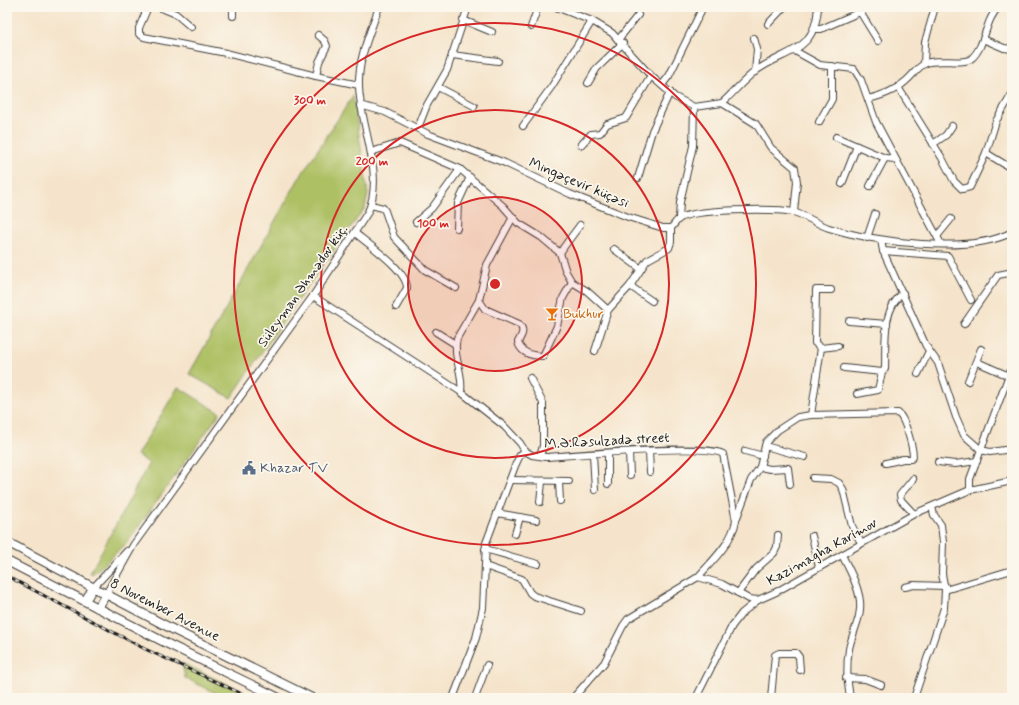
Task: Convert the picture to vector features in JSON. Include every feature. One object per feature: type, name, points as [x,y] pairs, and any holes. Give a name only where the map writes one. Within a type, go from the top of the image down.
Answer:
[{"type":"highway","name":"8 November Avenue","points":[[7,542],[93,588],[312,698]]},
{"type":"highway","name":"8 November Avenue","points":[[7,561],[170,646],[279,698]]},
{"type":"highway","points":[[85,602],[93,588]]},
{"type":"highway","points":[[98,608],[106,594]]},
{"type":"street","points":[[148,7],[139,28],[139,34],[144,37],[226,53],[316,76],[359,85]]},
{"type":"street","points":[[159,7],[176,14],[191,27]]},
{"type":"street","points":[[233,7],[233,16]]},
{"type":"street","name":"Süleyman Əhmədov küç.","points":[[134,544],[313,296],[355,233],[371,205],[374,186],[371,152],[360,105],[359,85],[361,62],[379,7]]},
{"type":"street","points":[[418,128],[444,78],[468,7]]},
{"type":"street","points":[[531,27],[538,7]]},
{"type":"street","points":[[556,7],[592,21],[621,42],[651,76],[670,92],[694,107],[722,103],[755,72],[804,45],[814,29],[818,7]]},
{"type":"street","points":[[662,85],[672,70],[703,7]]},
{"type":"street","points":[[768,24],[784,7]]},
{"type":"street","points":[[924,64],[925,42],[935,7]]},
{"type":"street","points":[[868,99],[893,92],[924,64],[938,60],[967,61],[972,58],[983,39],[994,12],[999,7]]},
{"type":"street","points":[[814,29],[821,29],[858,9],[878,41]]},
{"type":"street","points":[[588,82],[597,68],[621,42],[638,15]]},
{"type":"street","points":[[463,20],[492,32]]},
{"type":"street","points":[[523,126],[552,86],[592,21]]},
{"type":"street","points":[[316,76],[319,62],[327,46],[325,41],[318,35]]},
{"type":"street","points":[[754,38],[757,49],[755,72]]},
{"type":"street","points":[[983,39],[1004,48],[1012,49]]},
{"type":"street","points":[[795,51],[820,65],[854,69],[861,80],[876,122],[942,244]]},
{"type":"street","points":[[452,55],[498,61]]},
{"type":"street","points":[[819,122],[832,99],[832,66]]},
{"type":"street","points":[[581,145],[591,134],[600,133],[607,124],[626,118],[651,76]]},
{"type":"street","points":[[438,87],[474,106]]},
{"type":"street","points":[[898,87],[954,181],[962,189],[970,187],[986,153],[996,121],[1012,94]]},
{"type":"street","points":[[638,178],[652,131],[670,92]]},
{"type":"street","points":[[722,103],[756,124],[771,148],[795,168],[796,182],[794,212]]},
{"type":"street","name":"Mingəçevir küçəsi","points":[[360,105],[379,110],[428,134],[505,163],[577,197],[628,217],[663,228],[671,228]]},
{"type":"street","points":[[595,351],[608,310],[630,286],[648,260],[669,248],[671,242],[671,228],[679,218],[680,202],[694,146],[694,107]]},
{"type":"street","points":[[933,144],[946,135],[952,126]]},
{"type":"street","points":[[836,137],[885,158],[895,159]]},
{"type":"street","points":[[371,152],[400,143],[460,169],[518,223],[541,237],[560,253],[566,272],[572,282],[587,291],[608,310]]},
{"type":"street","points":[[842,184],[857,146]]},
{"type":"street","points":[[986,153],[1009,167]]},
{"type":"street","points":[[870,186],[885,158]]},
{"type":"street","points":[[416,222],[432,208],[460,169]]},
{"type":"street","points":[[457,228],[458,203],[470,177]]},
{"type":"street","points":[[371,205],[383,208],[394,237],[426,270],[456,288]]},
{"type":"street","points":[[679,218],[708,211],[724,210],[794,212],[829,228],[867,238],[942,244],[974,243],[1005,236],[1012,232]]},
{"type":"street","points":[[867,238],[876,214]]},
{"type":"street","points":[[460,392],[463,381],[458,366],[455,344],[479,300],[487,265],[513,217]]},
{"type":"street","points":[[938,235],[951,219]]},
{"type":"street","points":[[560,253],[566,242],[572,237],[580,225]]},
{"type":"street","points":[[355,233],[392,264],[405,280],[407,288],[396,307]]},
{"type":"street","points":[[881,240],[883,251],[929,351],[938,363],[956,417],[964,435],[981,450],[990,452],[1012,449]]},
{"type":"street","points":[[614,249],[641,269]]},
{"type":"street","points":[[883,251],[948,256],[971,300]]},
{"type":"street","points":[[964,324],[998,276],[1012,274]]},
{"type":"street","points":[[479,300],[485,309],[519,324],[522,327],[523,332],[518,342],[519,347],[524,352],[543,356],[557,326],[563,298],[572,282]]},
{"type":"street","points":[[630,286],[652,301]]},
{"type":"street","points":[[831,290],[816,290],[815,343],[821,348],[838,346]]},
{"type":"street","points":[[857,394],[878,390],[882,372],[885,369],[887,324],[891,305],[903,293]]},
{"type":"street","name":"M.Ə.Rəsulzadə street","points":[[313,296],[460,392],[504,426],[520,443],[525,451],[540,456],[712,450],[722,454],[736,521]]},
{"type":"street","points":[[849,321],[887,324]]},
{"type":"street","points":[[436,332],[455,344]]},
{"type":"street","points":[[811,415],[821,348]]},
{"type":"street","points":[[968,381],[981,349]]},
{"type":"street","points":[[918,374],[929,351]]},
{"type":"street","points":[[977,362],[1009,376]]},
{"type":"street","points":[[970,490],[970,479],[1012,367]]},
{"type":"street","points":[[844,368],[882,372]]},
{"type":"street","points":[[530,378],[543,403],[543,446],[540,456]]},
{"type":"street","points":[[573,698],[604,663],[623,626],[628,620],[698,577],[728,542],[734,532],[736,521],[751,480],[760,467],[765,446],[771,436],[778,430],[798,417],[811,415],[898,413],[902,416],[913,457],[911,460],[903,459],[886,463]]},
{"type":"street","points":[[765,446],[805,457]]},
{"type":"street","points":[[453,698],[476,638],[485,600],[485,549],[497,513],[520,455],[525,451]]},
{"type":"street","points":[[649,451],[650,472]]},
{"type":"street","points":[[744,451],[763,456]]},
{"type":"street","points":[[629,452],[630,475]]},
{"type":"street","points":[[608,453],[608,484]]},
{"type":"street","points":[[593,454],[595,490]]},
{"type":"street","points":[[938,462],[954,464],[977,461]]},
{"type":"street","points":[[760,467],[770,469],[788,468],[790,484]]},
{"type":"street","points":[[813,478],[832,480],[839,483],[843,489],[852,526],[861,543]]},
{"type":"street","points":[[913,479],[900,495],[901,500],[914,514]]},
{"type":"street","points":[[510,480],[542,482],[568,481]]},
{"type":"street","name":"Kazimagha Karimov","points":[[698,577],[722,584],[749,599],[758,600],[776,592],[914,514],[970,490],[998,482],[1012,481]]},
{"type":"street","points":[[540,502],[542,482]]},
{"type":"street","points":[[559,482],[560,501]]},
{"type":"street","points":[[914,698],[944,608],[945,588],[942,574],[943,542],[941,525],[934,515],[932,507]]},
{"type":"street","points":[[497,513],[536,520]]},
{"type":"street","points":[[516,534],[520,517]]},
{"type":"street","points":[[738,593],[756,569],[774,553],[777,547],[778,535]]},
{"type":"street","points":[[812,536],[819,567]]},
{"type":"street","points":[[93,588],[134,544]]},
{"type":"street","points":[[106,594],[134,544]]},
{"type":"street","points":[[485,549],[538,564]]},
{"type":"street","points":[[842,554],[857,589],[860,602],[860,613],[849,648],[846,678],[850,698]]},
{"type":"street","points":[[485,566],[522,579],[526,583],[530,593],[534,596],[581,611]]},
{"type":"street","points":[[905,587],[914,585],[945,588],[1012,570]]},
{"type":"street","points":[[696,698],[732,626],[742,613],[758,600]]},
{"type":"street","points":[[771,698],[775,655],[779,653],[796,653],[799,657],[800,670]]},
{"type":"street","points":[[476,698],[487,665]]},
{"type":"street","points":[[846,678],[866,679],[881,685]]},
{"type":"green space","points":[[353,96],[368,194],[365,208],[302,294],[231,398],[189,374],[298,180]]},
{"type":"green space","points":[[178,387],[220,413],[127,543],[93,574],[90,573],[149,463],[137,455]]},
{"type":"green space","points":[[182,663],[248,694],[240,697],[232,697],[216,693],[185,678]]},
{"type":"railway","points":[[7,576],[145,649],[251,698]]},
{"type":"place","name":"Bukhur","points":[[552,314]]},
{"type":"place","name":"Khazar TV","points":[[249,468]]}]
